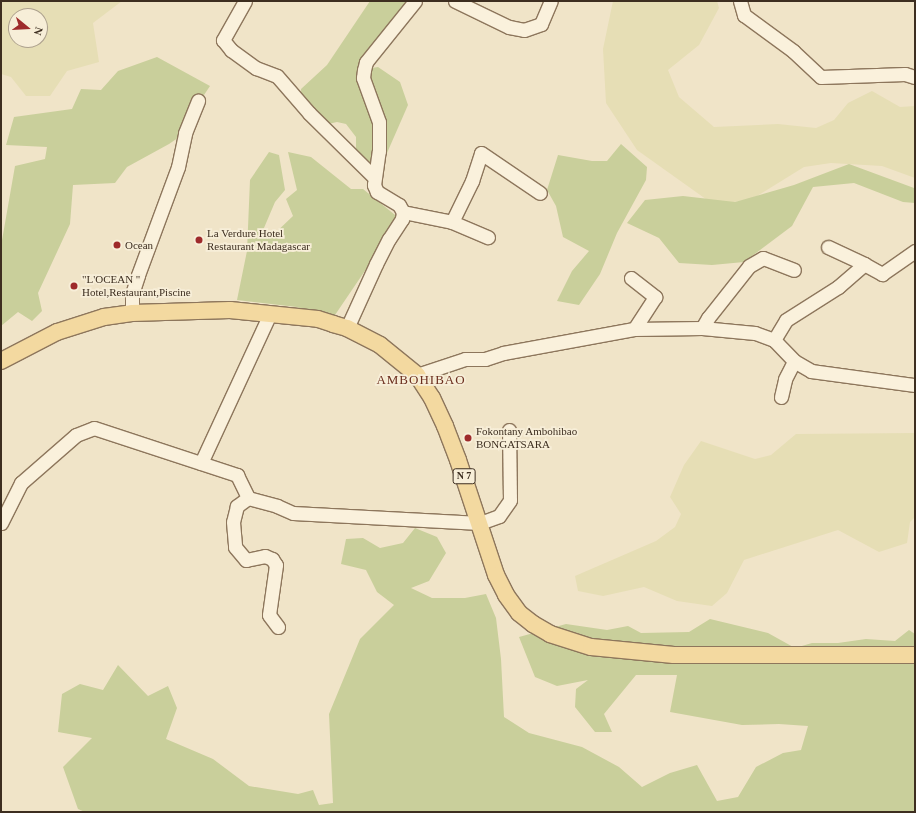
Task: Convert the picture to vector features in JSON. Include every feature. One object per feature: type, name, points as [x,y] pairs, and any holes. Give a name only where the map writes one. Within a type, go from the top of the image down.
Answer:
[{"type":"main road","name":"N 7","points":[[1,361],[57,332],[104,317],[132,313],[230,310],[318,319],[347,328],[380,345],[417,375],[432,398],[445,426],[480,523],[496,575],[510,601],[519,612],[533,624],[550,634],[569,642],[612,651],[674,655],[915,655]]},
{"type":"street","points":[[245,1],[223,40],[231,50],[256,68],[276,76],[309,113],[374,177]]},
{"type":"street","points":[[347,328],[389,238],[402,219],[403,212],[399,206],[377,192],[374,185],[379,151],[379,122],[364,78],[364,70],[366,62],[416,1]]},
{"type":"street","points":[[455,1],[509,27],[524,30],[541,24],[551,1]]},
{"type":"street","points":[[740,1],[744,15],[793,51],[821,77],[905,74],[915,77]]},
{"type":"street","points":[[132,313],[132,294],[178,167],[185,133],[198,101]]},
{"type":"street","points":[[452,222],[472,181],[481,153],[540,193]]},
{"type":"street","points":[[403,212],[452,222],[488,236]]},
{"type":"street","points":[[828,247],[882,274],[915,251]]},
{"type":"street","points":[[702,328],[708,318],[749,266],[763,258],[794,270]]},
{"type":"street","points":[[774,340],[786,320],[838,287],[864,264]]},
{"type":"street","points":[[631,278],[655,298],[634,329]]},
{"type":"street","points":[[201,463],[270,314]]},
{"type":"street","points":[[417,375],[465,359],[485,359],[503,353],[634,329],[702,328],[755,333],[774,340],[794,362],[811,371],[915,385]]},
{"type":"street","points":[[781,397],[785,379],[794,362]]},
{"type":"street","points":[[1,523],[21,483],[76,435],[94,428],[237,475],[248,498],[277,506],[293,513],[480,523],[499,516],[510,500],[508,430]]},
{"type":"street","points":[[248,498],[237,506],[233,522],[235,547],[246,560],[265,556],[272,558],[276,565],[269,615],[278,627]]},
{"type":"shaded area","points":[[1,1],[122,1],[93,23],[99,62],[67,71],[50,96],[26,96],[11,77],[1,74]]},
{"type":"shaded area","points":[[613,1],[717,1],[719,8],[699,45],[668,70],[679,97],[714,127],[778,124],[816,128],[834,120],[848,103],[872,91],[900,107],[915,106],[915,178],[882,166],[831,163],[804,167],[754,198],[734,202],[710,202],[637,150],[606,103],[603,49]]},
{"type":"shaded area","points":[[915,433],[915,517],[910,522],[907,543],[879,552],[838,530],[744,560],[727,593],[712,606],[677,601],[644,587],[603,596],[578,591],[575,576],[656,541],[675,527],[681,514],[670,497],[684,465],[701,441],[755,459],[771,455],[796,434]]},
{"type":"green space","points":[[370,1],[418,1],[360,70],[378,67],[400,82],[408,105],[387,153],[364,171],[356,155],[356,137],[346,124],[337,122],[328,124],[302,109],[301,89],[327,65]]},
{"type":"green space","points":[[157,57],[210,86],[196,107],[185,133],[169,144],[127,167],[115,183],[73,185],[70,224],[38,293],[42,311],[32,321],[18,312],[1,326],[1,246],[15,166],[45,159],[47,147],[6,145],[14,117],[72,109],[81,89],[101,90],[118,71]]},
{"type":"green space","points":[[621,144],[647,167],[646,180],[617,233],[600,274],[579,305],[557,301],[572,271],[589,251],[563,237],[556,206],[547,190],[558,155],[592,161],[607,161]]},
{"type":"green space","points":[[269,152],[279,155],[285,190],[275,202],[261,235],[271,237],[293,216],[286,199],[297,190],[288,152],[311,157],[351,189],[363,189],[400,219],[335,315],[314,315],[297,307],[237,300],[247,251],[250,180]]},
{"type":"green space","points":[[849,164],[914,188],[915,203],[903,202],[854,183],[813,187],[792,226],[744,262],[712,265],[679,263],[659,238],[627,223],[645,200],[683,196],[735,202],[794,185]]},
{"type":"green space","points":[[415,528],[437,537],[446,553],[429,581],[411,588],[432,598],[465,598],[486,594],[496,618],[501,659],[504,717],[529,733],[582,747],[619,767],[642,787],[670,773],[697,765],[717,801],[738,797],[756,767],[783,753],[801,750],[808,726],[779,724],[742,725],[670,712],[677,675],[636,675],[604,714],[612,732],[595,732],[575,707],[576,689],[588,680],[557,686],[535,677],[519,637],[566,624],[607,630],[628,626],[641,633],[689,632],[710,619],[768,633],[795,648],[812,643],[838,643],[866,639],[895,641],[909,630],[915,634],[915,812],[85,812],[78,809],[63,767],[92,738],[58,732],[62,694],[80,684],[103,690],[118,665],[148,696],[168,686],[177,708],[166,739],[213,759],[249,786],[298,794],[313,790],[319,805],[333,803],[329,714],[360,639],[394,605],[377,592],[366,570],[341,564],[346,539],[363,538],[380,548],[403,543]]},
{"type":"place","name":"La Verdure Hotel Restaurant Madagascar","points":[[199,240]]},
{"type":"place","name":"Ocean","points":[[117,245]]},
{"type":"place","name":"\"L'OCEAN \" Hotel,Restaurant,Piscine","points":[[74,286]]},
{"type":"place","name":"Fokontany Ambohibao BONGATSARA","points":[[468,438]]},
{"type":"district","name":"AMBOHIBAO","points":[[421,380]]}]
